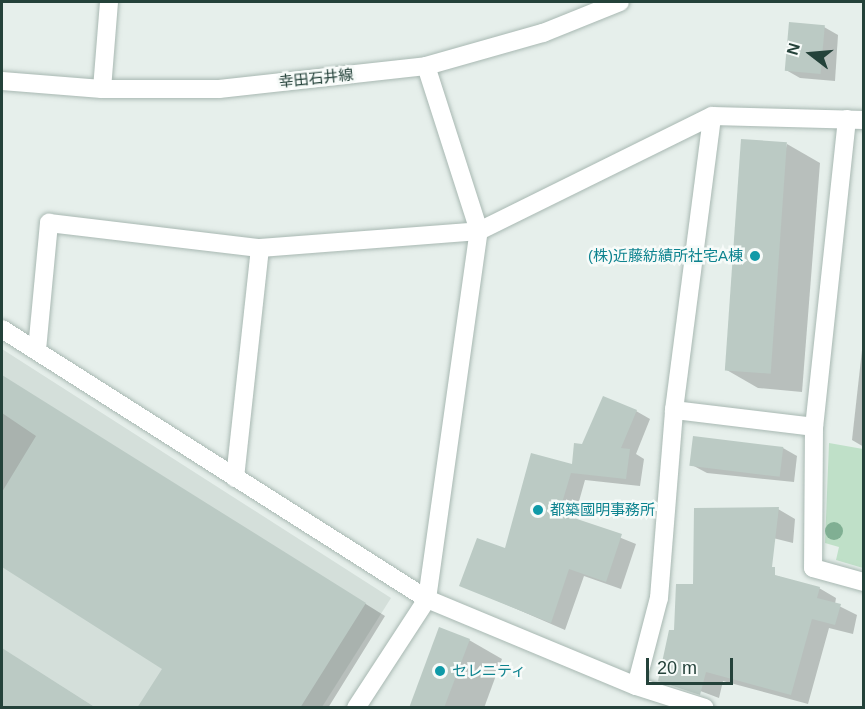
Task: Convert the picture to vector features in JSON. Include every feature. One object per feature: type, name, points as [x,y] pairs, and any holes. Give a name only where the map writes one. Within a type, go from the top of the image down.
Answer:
[{"type":"street","points":[[102,89],[110,2]]},
{"type":"street","name":"幸田石井線","points":[[2,81],[102,89],[219,89],[426,66],[543,33],[620,2]]},
{"type":"street","points":[[356,708],[427,599],[479,231],[426,66]]},
{"type":"street","points":[[636,686],[659,598],[674,410],[712,116]]},
{"type":"street","points":[[37,350],[49,223],[260,248],[479,231],[712,116],[855,119],[814,427],[813,568],[864,582]]},
{"type":"street","points":[[236,478],[260,248]]},
{"type":"street","points":[[2,328],[427,599],[636,686],[705,708]]},
{"type":"street","points":[[674,410],[814,427]]},
{"type":"shaded area","points":[[2,349],[391,598],[322,707],[2,707]]},
{"type":"green space","points":[[829,443],[863,449],[863,568],[836,560],[839,547],[825,543]]},
{"type":"building","points":[[789,22],[825,25],[821,74],[785,71]]},
{"type":"building","name":"(株)近藤紡績所社宅A棟","points":[[741,139],[787,142],[771,374],[725,370]]},
{"type":"building","points":[[2,375],[366,603],[300,708],[137,708],[162,669],[2,567],[2,492],[36,436],[2,413]]},
{"type":"building","points":[[603,396],[637,410],[621,448],[630,449],[626,479],[571,473],[559,513],[622,534],[606,582],[569,569],[551,623],[459,586],[477,538],[505,548],[531,453],[572,464],[574,443],[582,444]]},
{"type":"building","points":[[693,436],[783,447],[780,477],[689,466]]},
{"type":"building","points":[[779,507],[772,567],[775,567],[775,575],[820,587],[817,598],[841,604],[835,625],[812,619],[791,695],[706,672],[700,695],[658,681],[669,630],[674,630],[676,584],[693,584],[694,508]]},
{"type":"building","name":"セレニティ","points":[[439,627],[470,639],[444,708],[409,708]]},
{"type":"building","points":[[2,648],[96,708],[2,708]]},
{"type":"place","name":"(株)近藤紡績所社宅A棟","points":[[755,256]]},
{"type":"place","name":"都築國明事務所","points":[[538,510]]},
{"type":"place","name":"セレニティ","points":[[440,671]]}]
